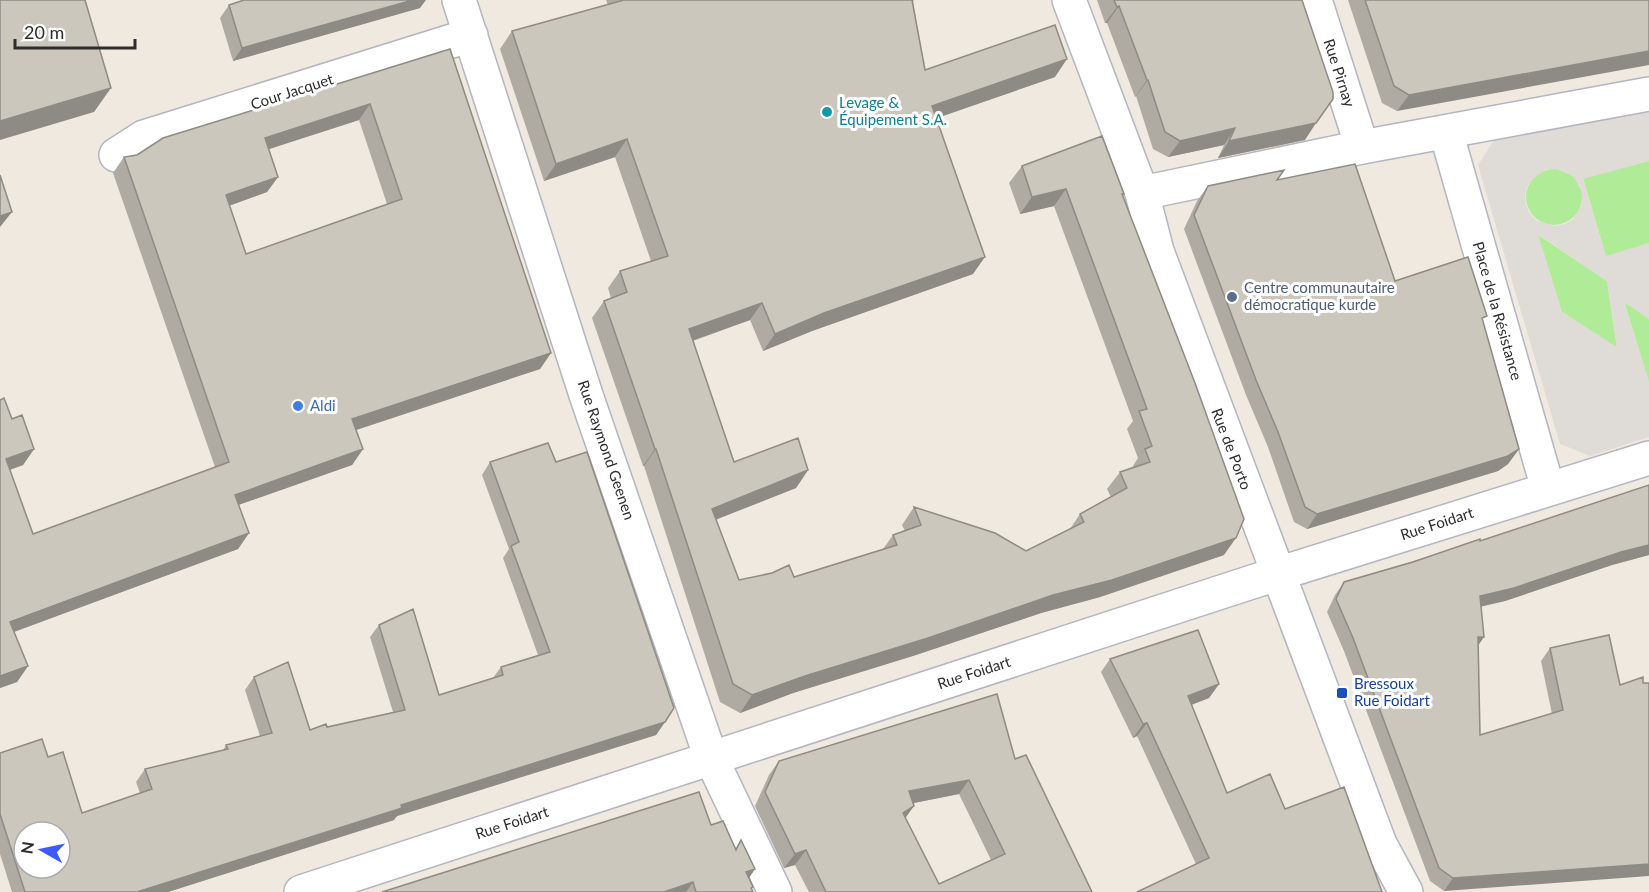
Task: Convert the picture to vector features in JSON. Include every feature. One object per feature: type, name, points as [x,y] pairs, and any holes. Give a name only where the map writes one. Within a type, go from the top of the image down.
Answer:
[{"type":"street","name":"Rue Raymond Geenen","points":[[459,0],[586,395],[711,758],[775,892]]},
{"type":"street","name":"Rue de Porto","points":[[1069,0],[1142,193],[1157,251],[1278,575],[1380,843],[1406,892]]},
{"type":"street","name":"Rue Pirnay","points":[[1316,0],[1362,147]]},
{"type":"street","name":"Cour Jacquet","points":[[116,155],[144,137],[471,35]]},
{"type":"street","points":[[1142,193],[1362,147],[1649,94]]},
{"type":"street","name":"Place de la Résistance","points":[[1446,132],[1548,489]]},
{"type":"street","name":"Rue Foidart","points":[[301,892],[1278,575],[1649,458]]},
{"type":"green space","points":[[1649,161],[1649,243],[1606,257],[1583,178]]},
{"type":"green space","points":[[1548,169],[1560,169],[1570,173],[1578,181],[1582,197],[1578,213],[1570,221],[1560,225],[1548,225],[1538,221],[1530,213],[1526,203],[1526,191],[1530,181],[1538,173]]},
{"type":"green space","points":[[1537,234],[1607,281],[1617,348],[1562,312]]},
{"type":"green space","points":[[1624,301],[1649,319],[1649,381],[1648,380]]},
{"type":"shaded area","points":[[1649,110],[1649,161],[1583,179],[1606,256],[1649,243],[1649,319],[1624,302],[1649,381],[1649,437],[1590,456],[1560,444],[1478,165],[1494,140]],"holes":[[[1547,169],[1556,169],[1573,176],[1582,192],[1579,210],[1573,219],[1565,224],[1555,226],[1537,221],[1530,214],[1526,205],[1527,187],[1532,179]],[[1538,234],[1607,281],[1617,347],[1562,312]]]},
{"type":"building","points":[[0,0],[85,0],[111,88],[0,121]]},
{"type":"building","points":[[244,0],[413,0],[242,48],[229,5]]},
{"type":"building","points":[[624,0],[912,0],[925,70],[1055,25],[1067,59],[932,106],[985,257],[824,313],[775,334],[762,303],[689,329],[734,462],[798,438],[808,470],[712,509],[739,580],[772,573],[789,565],[794,577],[897,545],[893,535],[921,525],[914,507],[995,533],[1026,551],[1084,522],[1080,514],[1127,488],[1120,472],[1150,462],[1145,449],[1152,446],[1139,411],[1147,409],[1066,189],[1032,197],[1022,166],[1102,136],[1244,519],[1236,538],[1112,580],[1053,595],[752,695],[733,684],[656,449],[604,301],[627,292],[620,271],[668,256],[627,139],[556,164],[512,31]]},
{"type":"building","points":[[1114,0],[1302,0],[1333,92],[1333,99],[1316,123],[1229,141],[1235,128],[1180,141],[1165,132],[1148,80],[1119,6],[1117,7]]},
{"type":"building","points":[[1365,0],[1649,0],[1649,51],[1409,95],[1394,86]]},
{"type":"building","points":[[450,49],[551,353],[352,419],[363,449],[235,495],[249,533],[10,622],[28,666],[0,676],[0,400],[4,398],[12,419],[22,415],[34,449],[6,459],[33,534],[229,462],[124,157],[137,155],[163,138]],"holes":[[[370,104],[402,199],[246,254],[226,195],[278,177],[265,138]]]},
{"type":"building","points":[[1355,164],[1395,281],[1468,257],[1487,316],[1482,318],[1519,449],[1508,456],[1317,514],[1305,507],[1194,215],[1208,186],[1284,170],[1277,180]]},
{"type":"building","points":[[0,175],[12,212],[0,216]]},
{"type":"building","points":[[548,443],[556,462],[587,452],[674,708],[665,722],[401,805],[402,808],[137,892],[25,892],[21,880],[72,880],[72,820],[12,820],[12,851],[0,814],[0,753],[42,739],[48,757],[63,752],[82,813],[152,789],[145,769],[228,749],[226,745],[272,733],[254,677],[288,662],[310,730],[326,724],[327,727],[405,710],[379,625],[413,609],[439,695],[503,675],[501,667],[550,652],[511,546],[519,542],[490,462]]},
{"type":"building","points":[[1649,485],[1649,545],[1621,552],[1514,588],[1480,596],[1484,637],[1478,637],[1480,735],[1563,710],[1550,648],[1609,635],[1620,685],[1643,677],[1643,683],[1649,683],[1649,864],[1453,878],[1439,868],[1353,638],[1336,599],[1344,582],[1480,539],[1480,541]]},
{"type":"building","points":[[1198,630],[1219,684],[1188,696],[1227,793],[1270,774],[1285,809],[1344,787],[1382,892],[1137,892],[1209,858],[1147,723],[1143,724],[1110,659]]},
{"type":"building","points":[[997,694],[1015,759],[1026,755],[1092,892],[826,892],[806,850],[795,854],[765,792],[779,761]],"holes":[[[969,780],[1005,854],[939,884],[903,813],[914,806],[909,791]]]},
{"type":"building","points":[[699,792],[711,825],[723,821],[736,850],[741,840],[755,869],[746,872],[753,892],[696,892],[693,882],[664,892],[382,892]]},
{"type":"place","name":"Levage & Équipement S.A.","points":[[827,112]]},
{"type":"place","name":"Centre communautaire démocratique kurde","points":[[1232,297]]},
{"type":"place","name":"Aldi","points":[[298,406]]},
{"type":"place","name":"Bressoux Rue Foidart","points":[[1342,693]]}]
